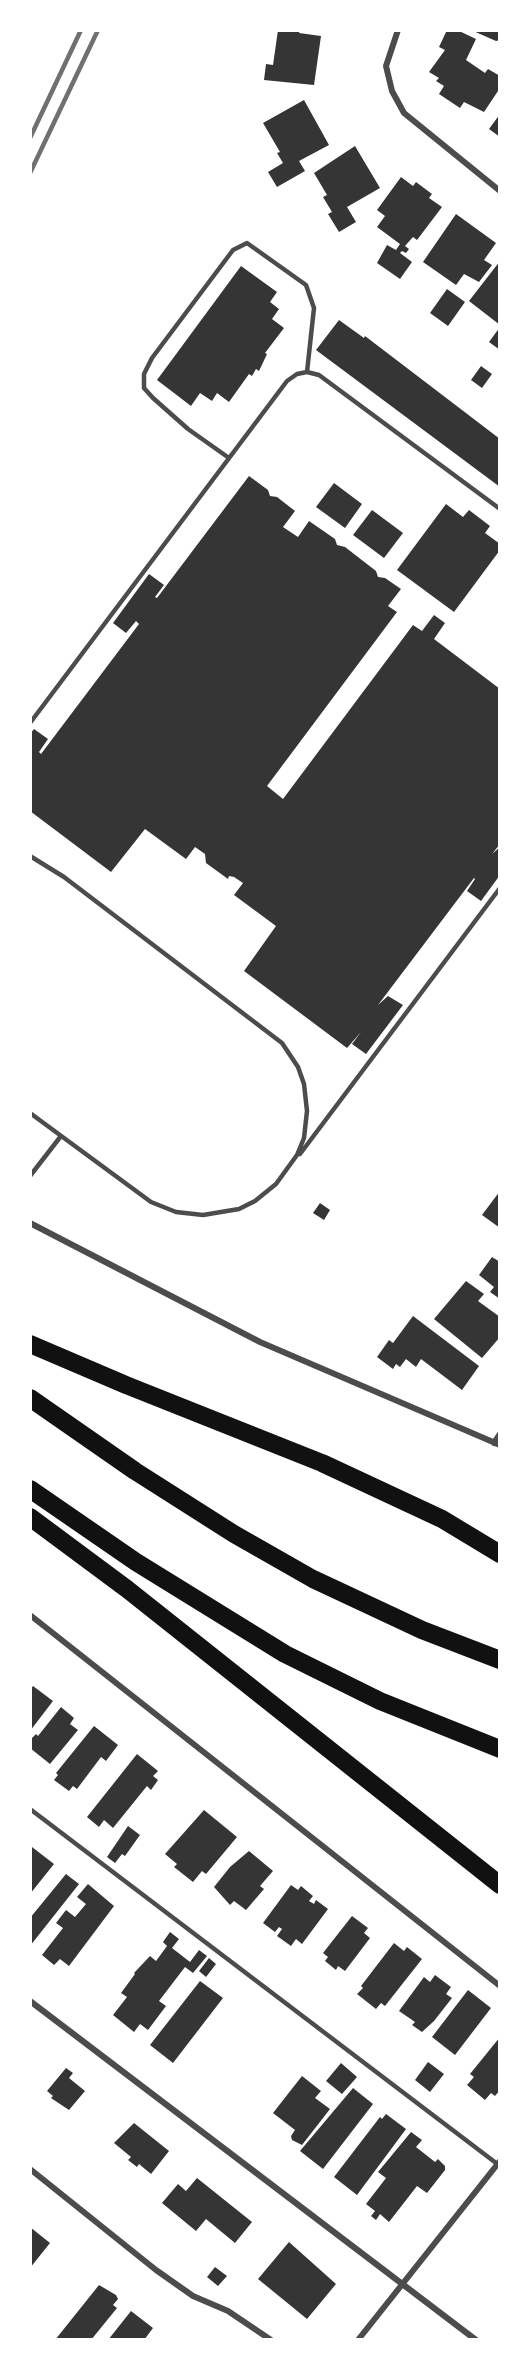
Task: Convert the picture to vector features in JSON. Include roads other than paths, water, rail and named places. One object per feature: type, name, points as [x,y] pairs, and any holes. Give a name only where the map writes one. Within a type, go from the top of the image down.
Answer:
[{"type":"highway","points":[[30,1344],[322,1463],[442,1519],[500,1554]]},
{"type":"highway","points":[[30,1398],[224,1528],[313,1579],[422,1630],[500,1660]]},
{"type":"highway","points":[[30,1489],[136,1562],[285,1654],[380,1701],[500,1749]]},
{"type":"highway","points":[[30,1517],[127,1589],[500,1885]]},
{"type":"street","points":[[398,30],[386,66],[392,92],[405,113],[500,190]]},
{"type":"street","points":[[30,1224],[260,1342],[497,1444],[500,1434]]},
{"type":"street","points":[[30,1615],[500,1986]]},
{"type":"street","points":[[30,2001],[476,2340]]},
{"type":"street","points":[[358,2340],[499,2164]]},
{"type":"street","points":[[30,2169],[156,2270],[193,2296],[228,2311],[271,2340]]},
{"type":"lane","points":[[229,458],[189,429],[153,398],[144,388],[144,374],[152,358],[233,250],[247,243],[306,285],[314,308],[307,372]]},
{"type":"lane","points":[[30,723],[287,381],[297,374],[307,372],[319,375],[500,509]]},
{"type":"lane","points":[[30,856],[64,877],[266,1030],[289,1051],[304,1084],[307,1111],[304,1138],[293,1163]]},
{"type":"lane","points":[[30,1113],[151,1202],[176,1212],[194,1215],[230,1212],[255,1201],[276,1184],[293,1163],[500,888]]},
{"type":"lane","points":[[30,1176],[61,1136]]},
{"type":"lane","points":[[30,1809],[499,2164]]},
{"type":"railway","points":[[30,138],[81,30]]},
{"type":"railway","points":[[30,173],[98,30]]}]
